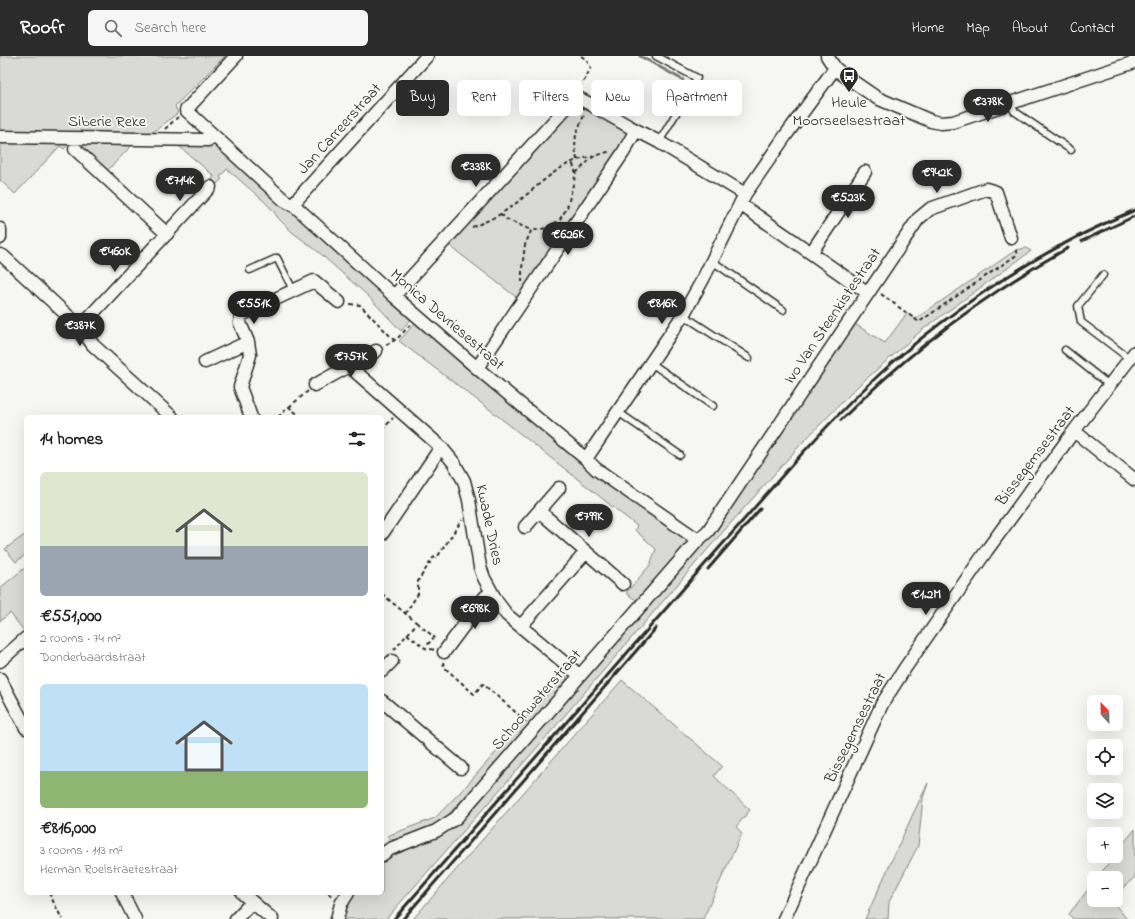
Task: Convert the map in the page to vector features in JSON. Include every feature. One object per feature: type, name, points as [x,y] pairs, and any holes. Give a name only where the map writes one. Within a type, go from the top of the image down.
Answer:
[{"type":"street","points":[[186,110],[236,56]]},
{"type":"street","name":"Jan Carreerstraat","points":[[292,205],[428,56]]},
{"type":"street","points":[[827,56],[842,74],[877,98],[931,121],[941,123],[953,122],[1135,62]]},
{"type":"street","points":[[586,459],[684,315],[743,199],[786,135],[836,68]]},
{"type":"street","points":[[583,100],[659,142],[743,199],[811,253],[870,291]]},
{"type":"street","name":"Monica Devriesestraat","points":[[186,110],[284,200],[296,207],[394,296],[596,469],[698,540]]},
{"type":"street","points":[[394,296],[559,116]]},
{"type":"street","points":[[477,368],[623,153],[636,130]]},
{"type":"street","name":"Siberie Reke","points":[[0,137],[208,140],[212,135]]},
{"type":"street","points":[[75,149],[167,234]]},
{"type":"street","points":[[811,253],[864,172]]},
{"type":"street","points":[[80,327],[210,187]]},
{"type":"street","name":"Ivo Van Steenkistestraat","points":[[698,540],[708,531],[918,219],[930,209],[986,189],[996,192],[1011,238]]},
{"type":"street","points":[[0,229],[0,238]]},
{"type":"street","points":[[0,255],[3,256],[80,327],[93,345],[170,415]]},
{"type":"street","points":[[250,415],[240,387],[250,355],[248,342],[240,323],[242,315],[292,290],[314,281],[339,302]]},
{"type":"street","points":[[204,362],[248,342]]},
{"type":"street","points":[[315,386],[376,351]]},
{"type":"street","name":"Bissegemsestraat","points":[[784,919],[882,704],[905,668],[987,550],[1074,431],[1133,356]]},
{"type":"street","name":"Kwade Dries","points":[[349,366],[441,447],[454,463],[464,481],[473,519],[480,567],[491,592],[507,615],[579,675]]},
{"type":"street","points":[[1074,431],[1135,480]]},
{"type":"street","points":[[384,531],[441,447]]},
{"type":"street","points":[[525,527],[559,488]]},
{"type":"street","points":[[539,511],[623,584]]},
{"type":"street","name":"Schoonwaterstraat","points":[[385,849],[436,830],[456,818],[698,540]]},
{"type":"street","points":[[521,626],[586,552]]},
{"type":"street","points":[[444,652],[485,597],[491,592]]},
{"type":"street","points":[[0,661],[24,640]]},
{"type":"street","points":[[384,669],[392,660]]},
{"type":"street","points":[[0,678],[24,724]]},
{"type":"street","points":[[384,703],[461,768]]},
{"type":"street","points":[[123,895],[135,919]]},
{"type":"street","points":[[244,895],[272,919]]},
{"type":"street","points":[[337,919],[340,904],[347,895]]},
{"type":"street","points":[[236,919],[252,902]]},
{"type":"lane","points":[[656,56],[697,78],[659,142]]},
{"type":"lane","points":[[1011,103],[1014,111],[1071,150]]},
{"type":"lane","points":[[250,270],[277,258],[292,290]]},
{"type":"lane","points":[[712,261],[783,310]]},
{"type":"lane","points":[[1103,275],[1078,306],[1081,322],[1133,356]]},
{"type":"lane","points":[[684,315],[749,358]]},
{"type":"lane","points":[[1065,350],[1110,385]]},
{"type":"lane","points":[[651,363],[713,406]]},
{"type":"lane","points":[[618,412],[680,455]]},
{"type":"path","points":[[581,56],[586,60],[591,68],[583,83]]},
{"type":"path","points":[[577,160],[575,147],[576,134],[583,116],[590,104]]},
{"type":"path","points":[[148,138],[162,131],[186,110]]},
{"type":"path","points":[[467,229],[501,214],[520,201],[555,172],[572,162],[606,152],[619,151],[623,153]]},
{"type":"path","points":[[501,214],[506,219],[531,231],[547,228],[553,225],[560,219],[567,208],[576,173],[594,156]]},
{"type":"path","points":[[572,162],[576,173]]},
{"type":"path","points":[[526,297],[523,295],[522,289],[522,268],[525,245],[531,231]]},
{"type":"path","points":[[870,291],[918,322],[1018,254],[1011,238]]},
{"type":"path","points":[[339,302],[360,305],[394,340]]},
{"type":"path","points":[[376,351],[397,339],[417,316]]},
{"type":"path","points":[[280,415],[315,386]]},
{"type":"path","points":[[290,407],[299,415]]},
{"type":"path","points":[[384,428],[400,411]]},
{"type":"path","points":[[405,614],[418,594],[418,581],[433,558],[438,556],[461,520],[473,519]]},
{"type":"path","points":[[384,596],[434,637],[425,648]]},
{"type":"path","points":[[392,660],[389,655],[417,623]]},
{"type":"path","points":[[407,634],[425,648],[444,652],[444,667],[474,694],[483,684],[534,728]]},
{"type":"path","points":[[50,895],[62,919]]},
{"type":"shaded area","points":[[0,56],[225,56],[175,106],[178,113],[152,133],[17,133],[0,132]]},
{"type":"shaded area","points":[[583,107],[591,111],[591,116],[600,116],[631,134],[520,300],[446,243],[562,116],[583,116]]},
{"type":"shaded area","points":[[0,140],[135,142],[106,172],[72,150],[68,145],[64,149],[60,146],[15,194],[0,180]]},
{"type":"shaded area","points":[[174,142],[216,145],[292,210],[411,319],[401,331],[368,296],[316,250],[292,232],[265,202],[227,169],[220,177],[222,179],[217,184],[212,179],[214,176]]},
{"type":"shaded area","points":[[1026,248],[1031,251],[922,330],[858,386],[802,443],[386,919],[342,919],[354,895],[384,895],[384,862],[397,852],[433,839],[442,834],[468,813],[688,559],[709,537],[855,324],[885,343],[907,313],[915,319],[1016,250]]},
{"type":"shaded area","points":[[416,322],[573,454],[587,469],[680,532],[686,538],[686,546],[637,601],[626,593],[650,565],[656,549],[635,530],[637,526],[489,409],[399,341]]},
{"type":"shaded area","points":[[24,535],[24,556],[16,562],[5,549]]},
{"type":"shaded area","points":[[24,569],[24,631],[10,613],[0,621],[0,588]]},
{"type":"shaded area","points":[[566,673],[567,679],[564,685],[447,816],[432,826],[398,840],[390,839],[387,836],[435,818],[466,786]]},
{"type":"shaded area","points":[[622,680],[722,766],[714,776],[750,810],[736,827],[742,833],[703,919],[413,919]]},
{"type":"shaded area","points":[[928,783],[923,798],[918,846],[889,902],[888,919],[865,919],[912,816]]},
{"type":"shaded area","points":[[1135,829],[1135,877],[1123,888],[1123,871],[1102,871],[1109,863],[1123,863],[1123,844]]},
{"type":"shaded area","points":[[1087,891],[1087,907],[1117,907],[1127,919],[1073,919],[1069,914]]},
{"type":"waterway","points":[[640,56],[683,80]]},
{"type":"railway","points":[[394,919],[790,467],[865,388],[920,340],[977,297],[1038,258],[1135,210]]},
{"type":"railway","points":[[1082,241],[1135,216]]},
{"type":"railway","points":[[841,420],[894,371],[948,326],[1006,285],[1068,248]]},
{"type":"railway","points":[[708,569],[760,509]]},
{"type":"railway","points":[[403,919],[656,628]]},
{"type":"place","name":"Heule Moorseelsestraat","points":[[849,93]]}]
